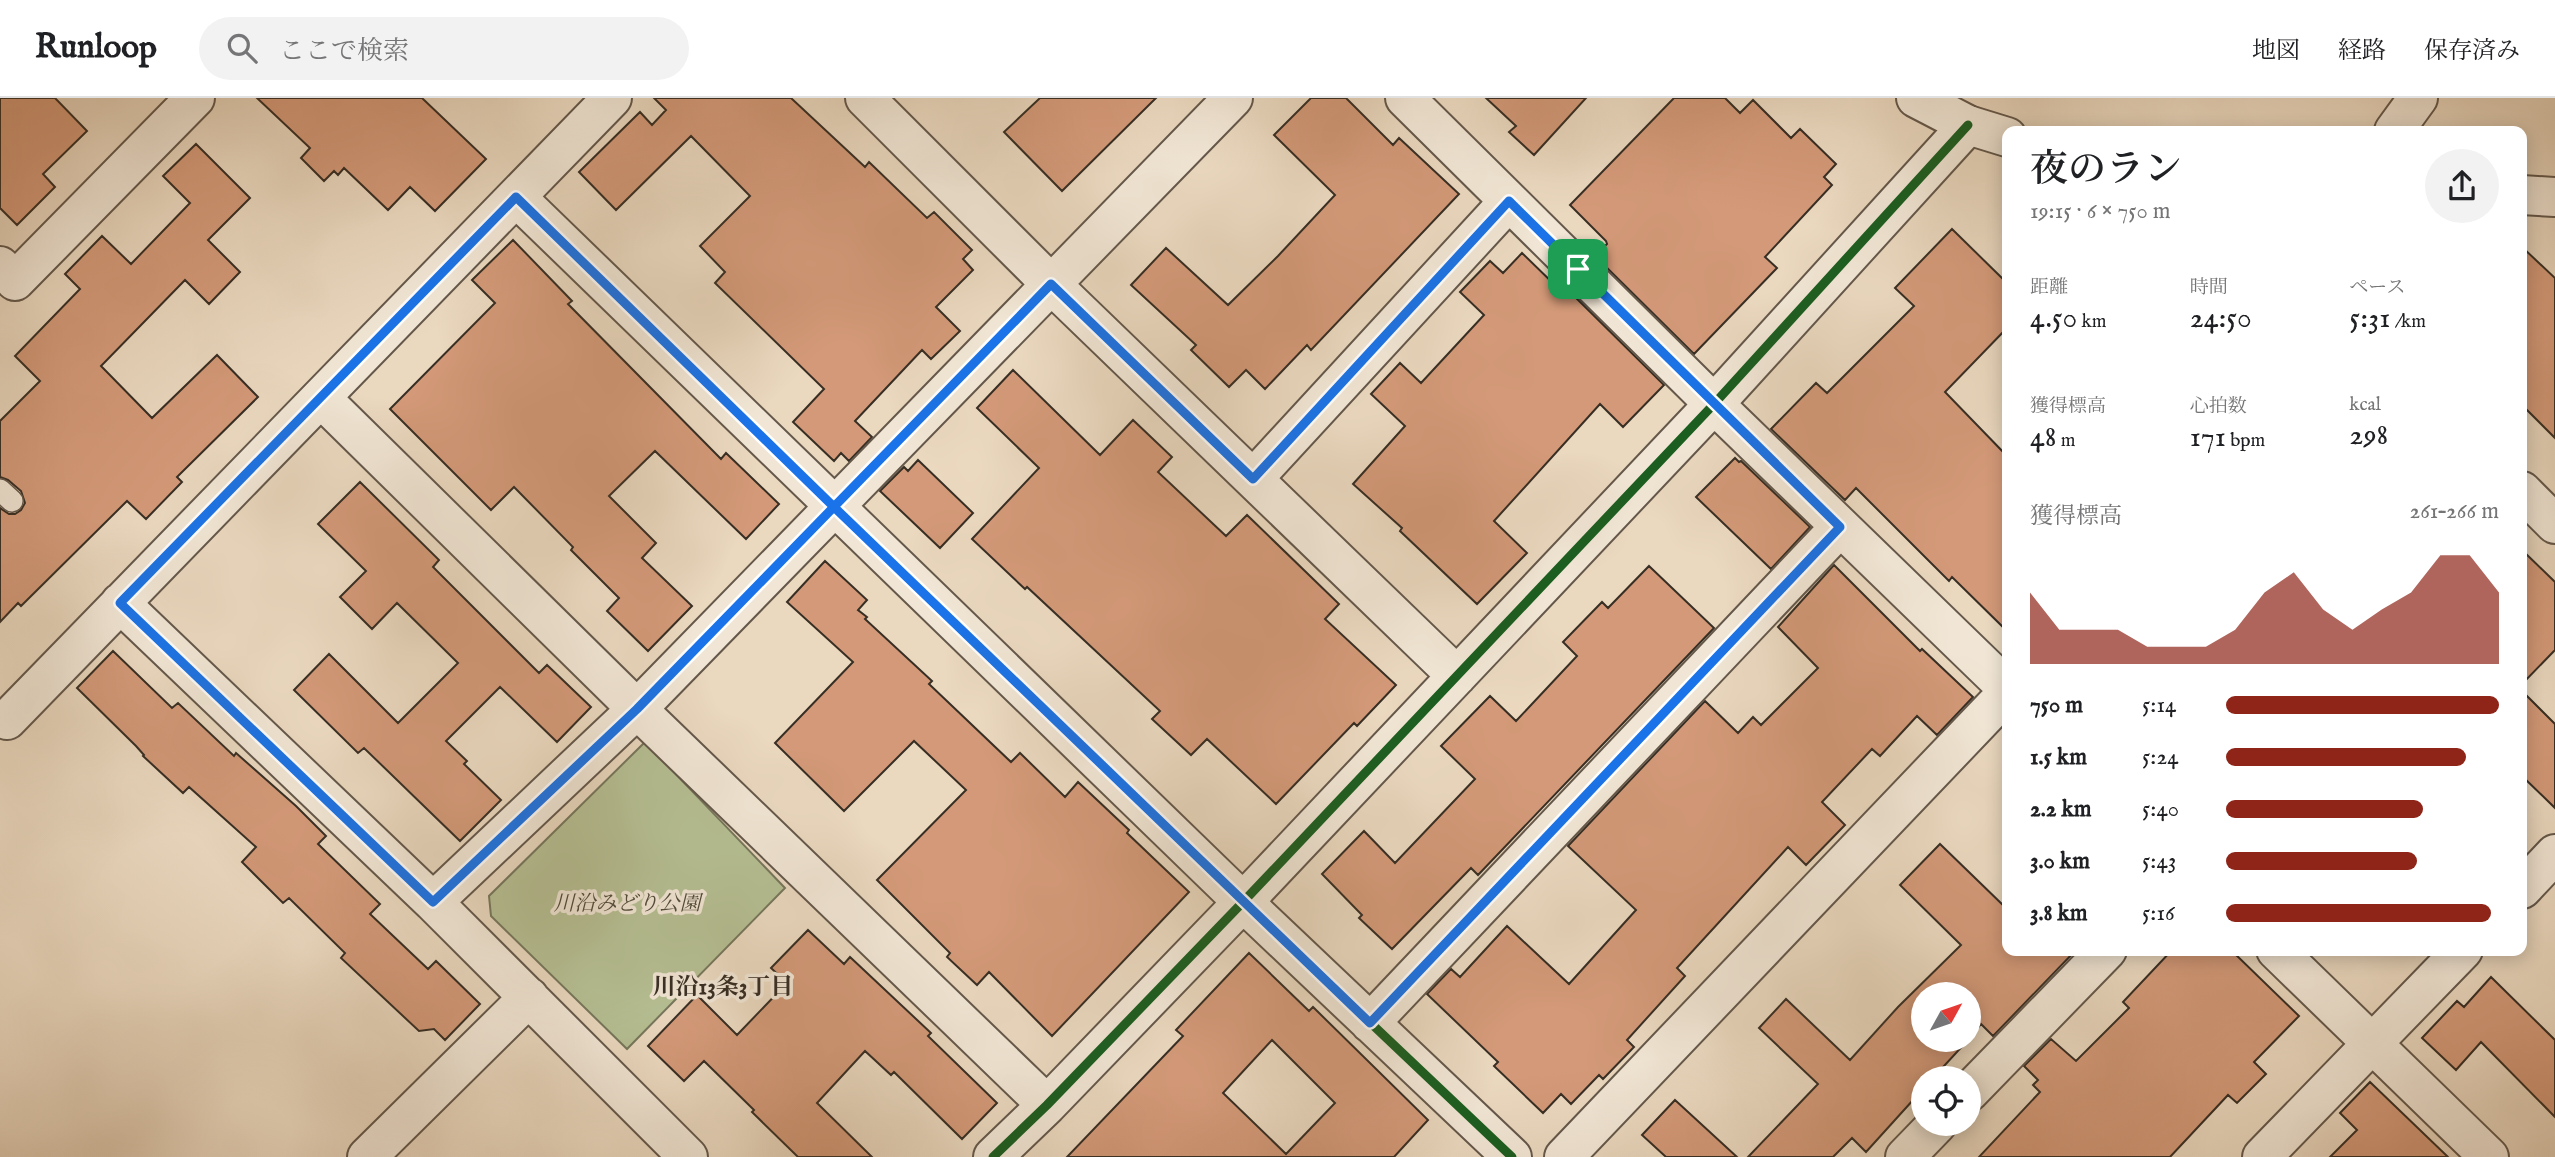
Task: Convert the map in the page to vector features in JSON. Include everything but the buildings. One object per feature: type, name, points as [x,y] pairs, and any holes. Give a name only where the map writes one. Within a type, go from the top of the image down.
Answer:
[{"type":"street","points":[[1,270],[15,281],[195,98]]},
{"type":"street","points":[[7,720],[612,98]]},
{"type":"street","points":[[865,98],[1051,284],[1457,676]]},
{"type":"street","points":[[433,902],[637,709],[1233,98]]},
{"type":"street","points":[[1405,98],[2002,686]]},
{"type":"street","points":[[1916,98],[1968,125],[2002,135]]},
{"type":"street","points":[[2398,126],[2418,98]]},
{"type":"street","points":[[993,1157],[1047,1105],[1243,902],[1714,404],[1968,125]]},
{"type":"street","points":[[2527,195],[2555,197]]},
{"type":"street","points":[[516,197],[1243,902],[1511,1157]]},
{"type":"street","points":[[1253,479],[1509,201]]},
{"type":"street","points":[[321,398],[637,709],[1047,1105]]},
{"type":"street","points":[[1370,1023],[1840,527]]},
{"type":"street","points":[[120,603],[433,902],[688,1157]]},
{"type":"street","points":[[1564,1157],[2002,696]]},
{"type":"street","points":[[2527,883],[2555,854]]},
{"type":"street","points":[[1981,1079],[2101,956]]},
{"type":"street","points":[[2282,956],[2489,1157]]},
{"type":"street","points":[[2262,1157],[2457,956]]},
{"type":"street","points":[[367,1157],[529,998]]},
{"type":"street","points":[[1905,1157],[1925,1136]]},
{"type":"green space","name":"川沿みどり公園","points":[[645,742],[785,888],[627,1049],[491,916],[489,896]]},
{"type":"cycle path","points":[[993,1157],[1047,1105],[1243,902],[1714,404],[1968,125]]},
{"type":"cycle path","points":[[516,197],[1243,902],[1512,1157]]},
{"type":"district","name":"川沿13条3丁目","points":[[723,987]]},
{"type":"route","points":[[1578,269],[1509,201],[1253,479],[1051,284],[834,507],[637,709],[433,902],[120,603],[516,197],[834,507],[1370,1023],[1840,527],[1578,269]]}]
